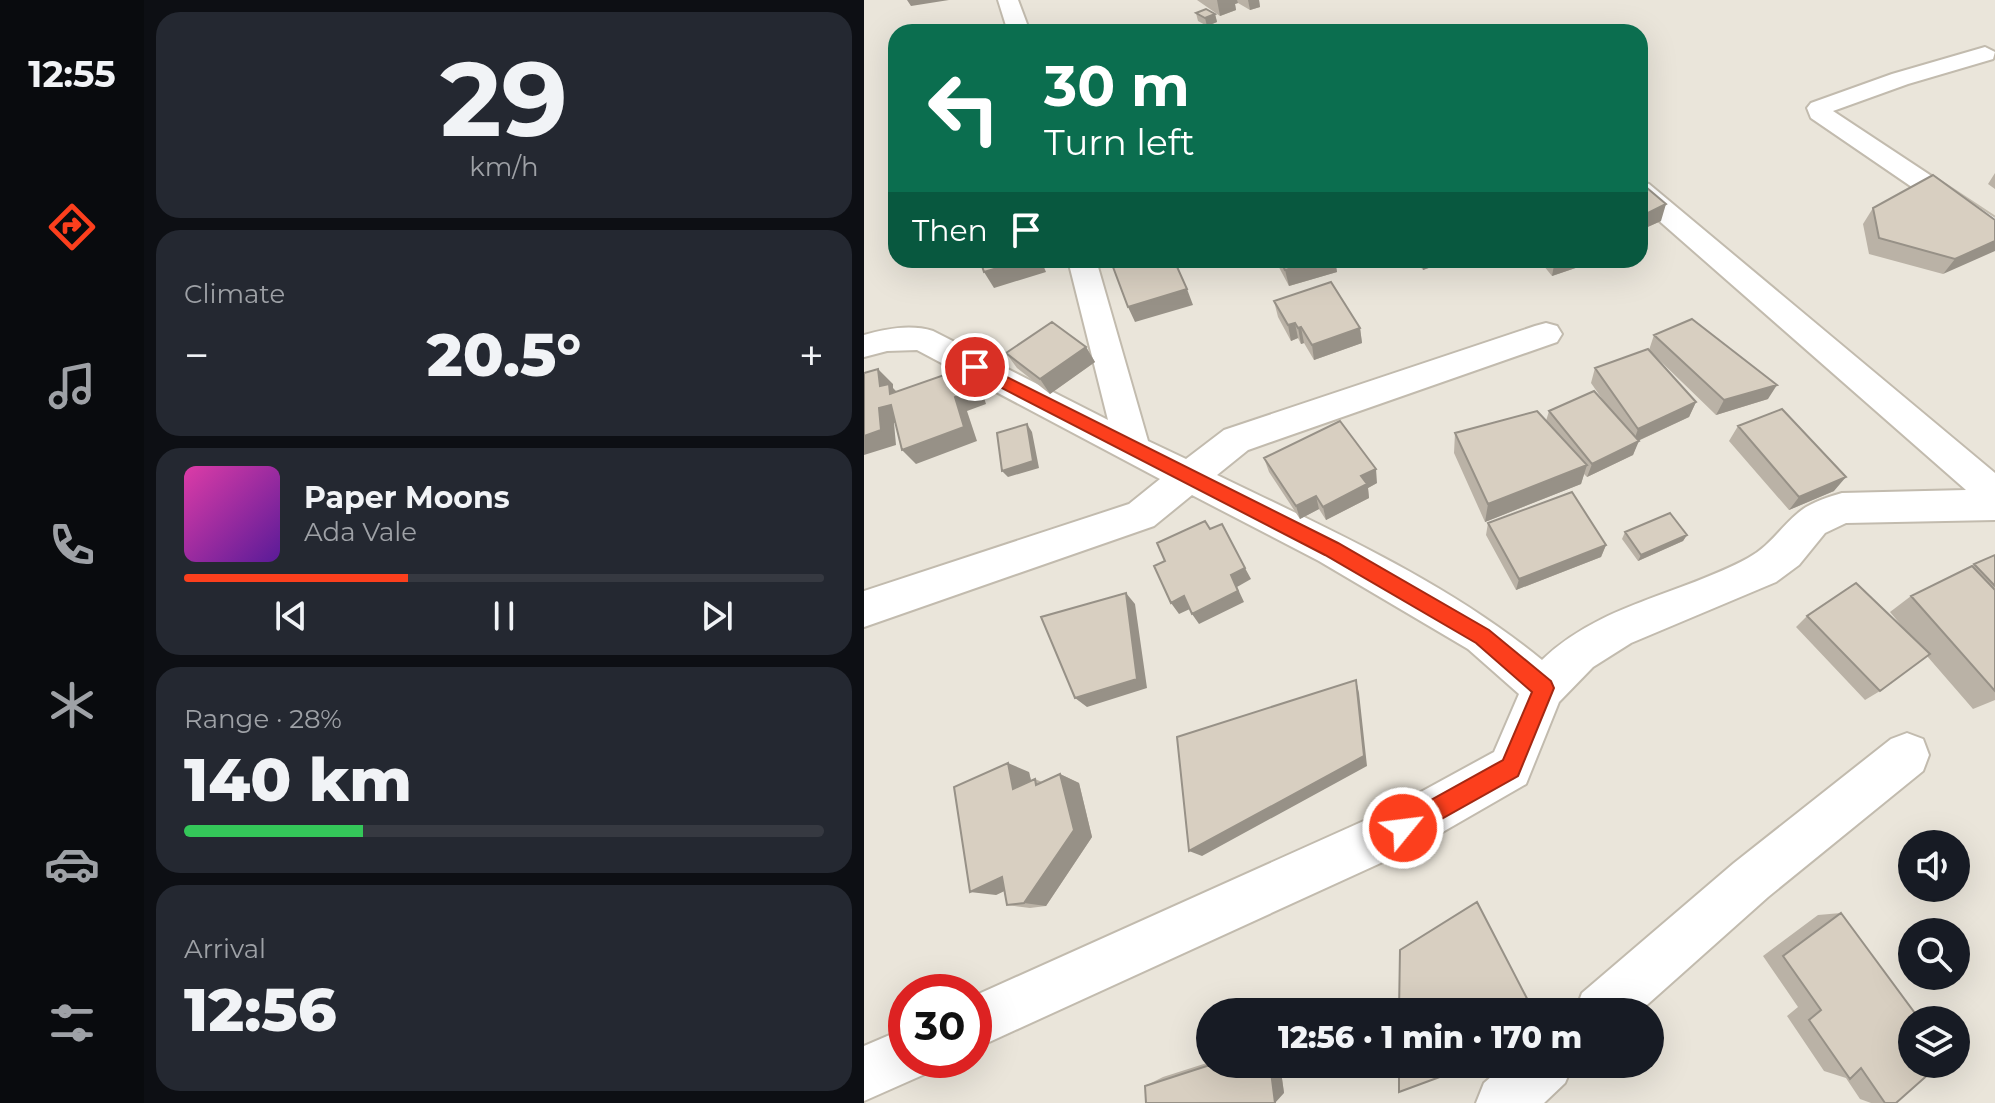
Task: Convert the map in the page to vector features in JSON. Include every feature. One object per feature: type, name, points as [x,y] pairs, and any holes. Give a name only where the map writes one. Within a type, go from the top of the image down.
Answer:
[{"type":"street","points":[[1008,0],[1016,24]]},
{"type":"street","points":[[1985,54],[1819,108],[1820,113],[1995,231]]},
{"type":"street","points":[[1648,197],[1995,494]]},
{"type":"street","points":[[1084,268],[1133,449]]},
{"type":"street","points":[[864,609],[1141,515],[1236,440],[1546,334]]},
{"type":"street","points":[[864,346],[887,340],[922,339],[1332,549],[1482,636],[1543,688]]},
{"type":"street","points":[[992,1015],[1403,828],[1510,768],[1543,688],[1578,653],[1617,630],[1762,570],[1786,553],[1812,522],[1842,508],[1995,505]]},
{"type":"street","points":[[1616,998],[1775,858],[1907,755]]},
{"type":"street","points":[[864,1074],[888,1063]]},
{"type":"street","points":[[1504,1103],[1531,1078]]},
{"type":"shaded area","points":[[864,0],[1995,0],[1995,1103],[864,1103]]},
{"type":"building","points":[[1206,9],[1215,14],[1205,18],[1196,13]]},
{"type":"building","points":[[1933,175],[1995,220],[1995,241],[1955,259],[1879,238],[1873,208]]},
{"type":"building","points":[[1648,189],[1666,204],[1648,213]]},
{"type":"building","points":[[1113,268],[1178,268],[1187,289],[1128,307]]},
{"type":"building","points":[[1331,282],[1360,328],[1312,345],[1301,327],[1298,328],[1295,323],[1288,325],[1274,301]]},
{"type":"building","points":[[1692,319],[1777,385],[1724,400],[1654,335]]},
{"type":"building","points":[[1052,322],[1086,347],[1040,379],[1006,353]]},
{"type":"building","points":[[1648,349],[1696,402],[1638,429],[1595,368]]},
{"type":"building","points":[[967,367],[974,390],[955,397],[964,427],[902,450],[891,405],[879,408],[881,430],[864,436],[864,373],[878,369],[880,386],[889,384],[890,394]]},
{"type":"building","points":[[1594,391],[1639,441],[1592,464],[1549,411]]},
{"type":"building","points":[[1782,409],[1846,477],[1799,497],[1738,426]]},
{"type":"building","points":[[1537,411],[1587,465],[1488,504],[1455,433]]},
{"type":"building","points":[[1340,421],[1376,469],[1361,476],[1367,484],[1323,507],[1316,496],[1296,506],[1264,458]]},
{"type":"building","points":[[1027,424],[1033,461],[1002,471],[997,433]]},
{"type":"building","points":[[1572,492],[1606,545],[1519,579],[1488,523]]},
{"type":"building","points":[[1670,513],[1687,535],[1641,555],[1625,532]]},
{"type":"building","points":[[1205,521],[1210,529],[1222,524],[1245,568],[1231,575],[1238,591],[1192,614],[1184,596],[1171,603],[1154,566],[1165,561],[1157,543]]},
{"type":"building","points":[[1995,555],[1995,586],[1974,564]]},
{"type":"building","points":[[1972,566],[1995,590],[1995,691],[1911,596]]},
{"type":"building","points":[[1856,583],[1930,654],[1880,691],[1807,616]]},
{"type":"building","points":[[1126,593],[1137,679],[1075,698],[1041,617]]},
{"type":"building","points":[[1356,680],[1364,756],[1189,851],[1177,737]]},
{"type":"building","points":[[1008,763],[1013,789],[1035,779],[1036,785],[1060,774],[1074,830],[1024,903],[1007,905],[1002,877],[970,892],[954,787]]},
{"type":"building","points":[[1477,902],[1527,998],[1399,998],[1400,950]]},
{"type":"building","points":[[1841,913],[1910,1006],[1898,1006],[1898,1078],[1924,1078],[1896,1103],[1885,1103],[1861,1068],[1850,1079],[1809,1020],[1821,1010],[1783,956]]},
{"type":"building","points":[[1196,1070],[1196,1078],[1272,1078],[1275,1103],[1146,1103],[1145,1086]]},
{"type":"building","points":[[1399,1078],[1437,1078],[1399,1092]]},
{"type":"route","points":[[975,367],[1152,460],[1190,476],[1332,549],[1482,636],[1543,688],[1510,768],[1403,828]]}]
